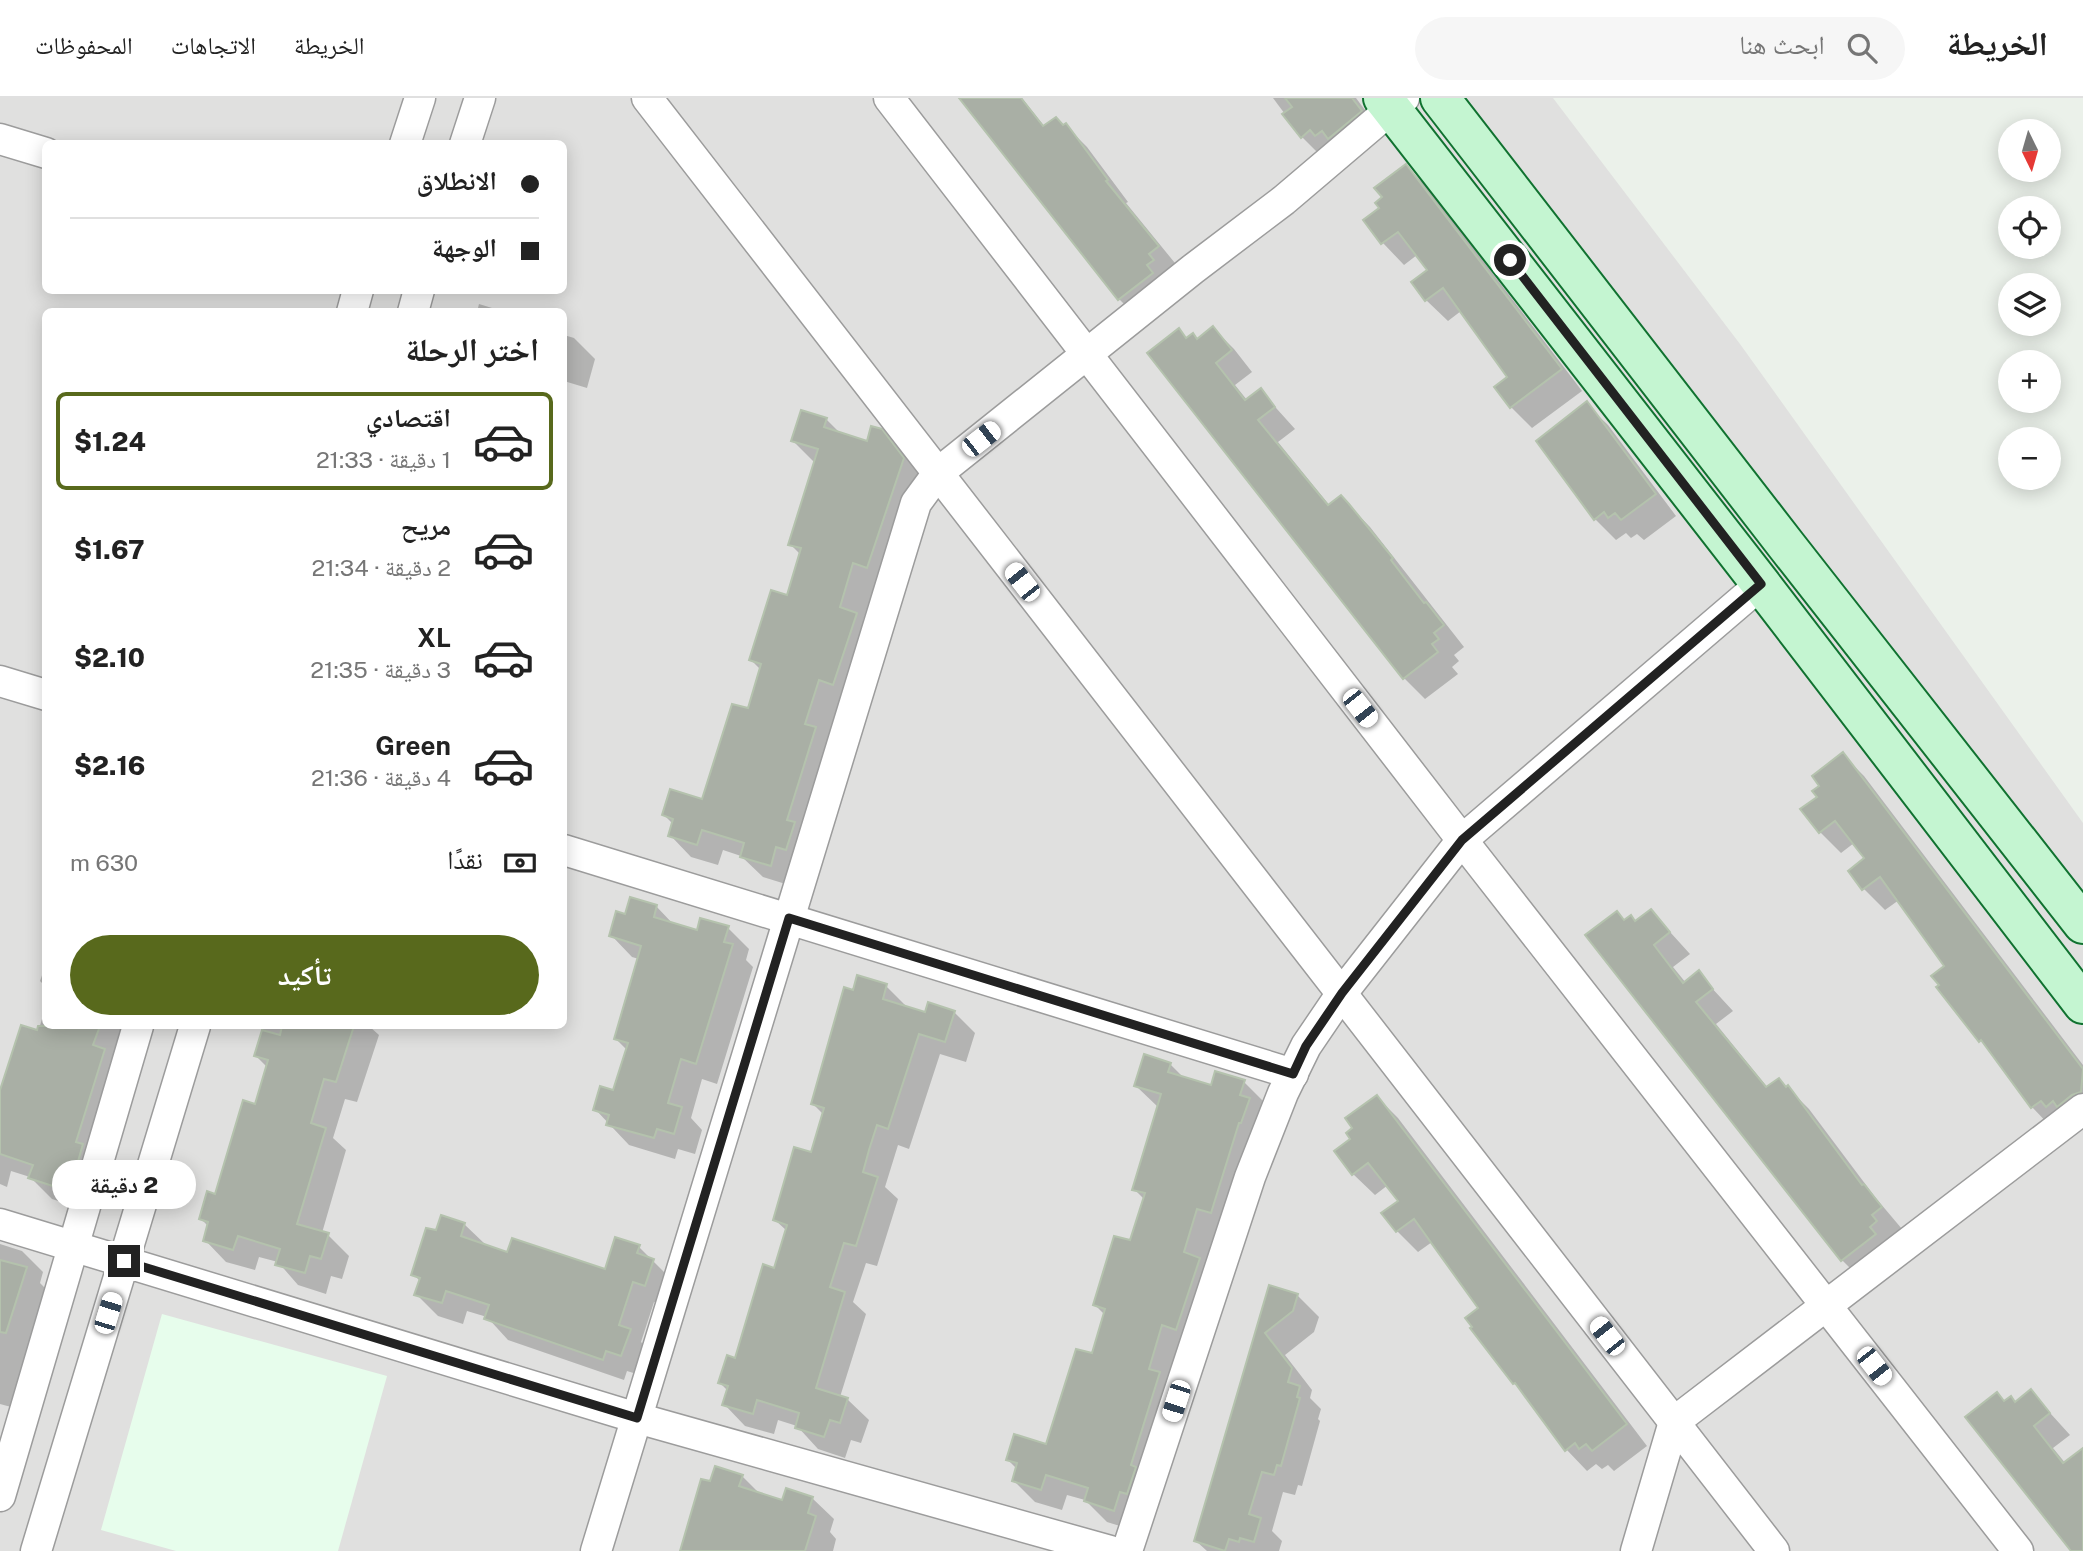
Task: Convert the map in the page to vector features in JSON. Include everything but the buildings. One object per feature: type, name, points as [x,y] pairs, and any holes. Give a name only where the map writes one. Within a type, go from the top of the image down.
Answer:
[{"type":"street","points":[[406,140],[420,98]]},
{"type":"street","points":[[466,140],[480,98]]},
{"type":"street","points":[[647,98],[1774,1551]]},
{"type":"street","points":[[888,98],[1462,840],[2018,1551]]},
{"type":"street","points":[[1440,98],[2083,924]]},
{"type":"street","points":[[596,1551],[916,503],[938,473],[1284,200],[1393,102],[2083,1004]]},
{"type":"street","points":[[0,139],[42,152]]},
{"type":"street","points":[[1128,1551],[1250,1177],[1306,1046],[1342,993],[1462,840],[1761,584]]},
{"type":"street","points":[[0,681],[42,694]]},
{"type":"street","points":[[567,851],[1293,1074]]},
{"type":"street","points":[[0,1496],[137,1029]]},
{"type":"street","points":[[36,1551],[194,1029]]},
{"type":"street","points":[[1636,1551],[1674,1422],[2083,1109]]},
{"type":"street","points":[[0,1224],[637,1418],[1110,1551]]},
{"type":"shaded area","points":[[0,98],[1553,98],[1740,344],[2083,823],[2083,1551],[0,1551]]},
{"type":"shaded area","points":[[162,1314],[387,1376],[338,1551],[176,1551],[101,1530]]},
{"type":"route","points":[[124,1261],[637,1418],[789,918],[1293,1074],[1306,1046],[1342,993],[1462,840],[1761,584],[1510,260]]}]
